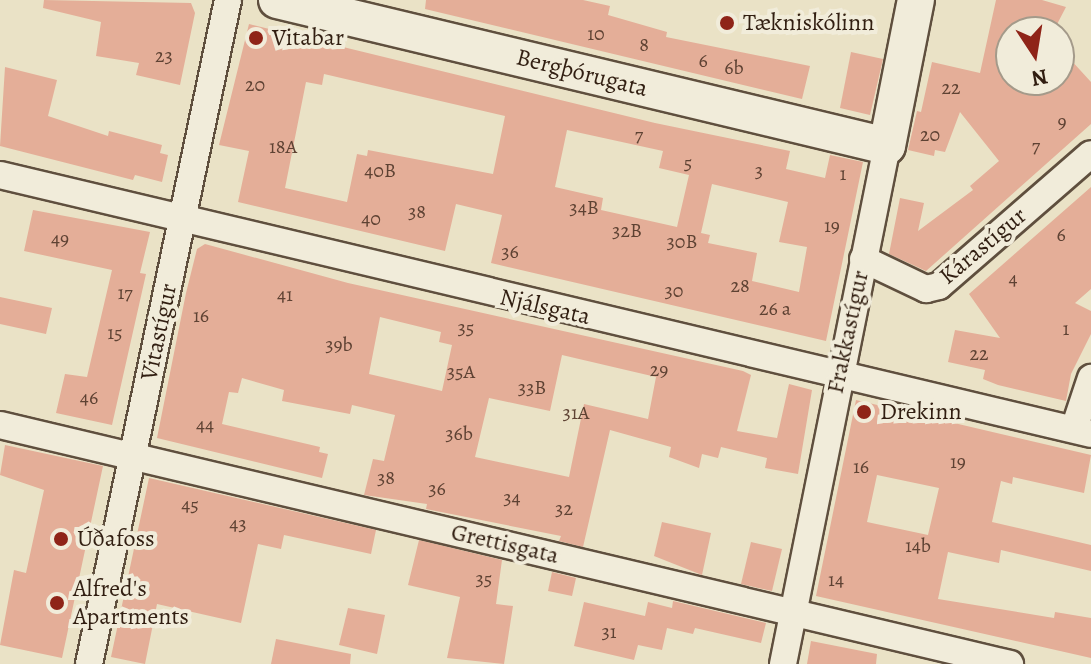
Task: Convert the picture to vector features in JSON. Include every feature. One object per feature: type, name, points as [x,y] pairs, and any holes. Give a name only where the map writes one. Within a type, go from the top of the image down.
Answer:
[{"type":"street","name":"Vitastígur","points":[[89,664],[228,0]]},
{"type":"street","name":"Bergþórugata","points":[[277,0],[887,146]]},
{"type":"street","name":"Frakkastígur","points":[[783,664],[916,0]]},
{"type":"street","name":"Kárastígur","points":[[863,259],[926,289],[939,286],[1091,154]]},
{"type":"street","name":"Njálsgata","points":[[0,175],[839,377],[1082,432]]},
{"type":"street","points":[[1082,432],[1091,378]]},
{"type":"street","name":"Grettisgata","points":[[0,425],[1010,664]]},
{"type":"building","points":[[44,0],[191,3],[195,13],[180,85],[136,75],[139,63],[96,56],[101,22],[43,8]]},
{"type":"building","points":[[426,0],[583,0],[610,6],[608,15],[667,32],[666,37],[810,66],[802,99],[425,9]]},
{"type":"building","points":[[996,0],[1042,0],[1066,7],[1061,16],[995,16],[995,96],[1075,96],[1075,64],[1091,82],[1091,124],[926,271],[889,254],[900,198],[924,203],[918,231],[973,190],[970,186],[999,161],[960,112],[945,152],[935,150],[934,156],[908,150],[917,111],[921,112],[932,62],[980,73]]},
{"type":"building","points":[[249,24],[655,123],[790,151],[786,169],[825,178],[830,155],[863,162],[826,341],[491,263],[502,215],[456,204],[445,251],[238,202],[249,151],[219,145]],"holes":[[[324,74],[505,116],[493,174],[368,150],[367,156],[357,154],[347,202],[285,188],[306,82],[322,85]],[[567,130],[663,151],[659,168],[689,175],[677,227],[601,210],[603,198],[555,187]],[[712,184],[788,202],[779,242],[807,247],[799,292],[752,281],[757,253],[708,243],[710,235],[701,233]]]},
{"type":"building","points":[[851,52],[883,59],[870,115],[840,108]]},
{"type":"building","points":[[5,67],[57,80],[48,116],[108,136],[109,131],[162,145],[160,153],[168,155],[162,182],[135,175],[133,180],[0,146]]},
{"type":"building","points":[[1091,187],[1091,289],[1075,303],[1091,311],[1091,334],[1071,374],[1066,401],[998,385],[983,379],[985,370],[948,362],[955,330],[1000,338],[969,294]]},
{"type":"building","points":[[33,210],[150,232],[140,273],[146,274],[112,425],[56,413],[65,374],[87,377],[112,270],[24,251]]},
{"type":"building","points":[[205,244],[348,283],[743,371],[751,375],[737,431],[777,438],[789,384],[812,390],[798,474],[765,468],[767,458],[721,447],[718,458],[702,454],[699,468],[669,457],[671,447],[610,430],[583,547],[559,541],[561,536],[426,509],[427,504],[364,495],[373,459],[384,461],[395,415],[352,405],[350,414],[282,401],[284,390],[242,378],[238,393],[229,392],[222,424],[320,447],[319,452],[328,454],[322,478],[157,438],[197,249]],"holes":[[[380,317],[441,332],[439,342],[452,345],[442,391],[369,374]],[[562,355],[656,377],[648,419],[584,404],[569,477],[475,457],[489,398],[550,411]]]},
{"type":"building","points":[[0,297],[52,308],[46,334],[0,324]]},
{"type":"building","points":[[856,400],[1091,455],[1084,493],[1013,477],[1012,484],[1001,481],[992,522],[1091,545],[1091,571],[1001,550],[999,563],[948,552],[938,599],[1054,618],[1055,612],[1091,618],[1091,658],[816,596]],"holes":[[[877,475],[939,488],[928,535],[867,522]]]},
{"type":"building","points":[[5,445],[103,466],[62,658],[0,645],[14,570],[26,573],[44,490],[0,475]]},
{"type":"building","points":[[149,478],[376,530],[371,554],[284,535],[281,549],[258,544],[241,623],[157,604],[145,664],[111,657]]},
{"type":"building","points":[[662,522],[711,533],[702,575],[654,556]]},
{"type":"building","points":[[419,540],[502,560],[496,604],[513,606],[504,664],[447,658],[460,597],[408,585]]},
{"type":"building","points":[[751,542],[782,549],[772,591],[741,584]]},
{"type":"building","points":[[552,572],[576,578],[572,596],[548,591]]},
{"type":"building","points":[[673,601],[766,623],[761,643],[695,628],[693,634],[667,628],[662,650],[638,645],[634,660],[574,646],[584,602],[645,616],[648,602],[672,608]]},
{"type":"building","points":[[348,608],[385,615],[377,654],[339,645]]},
{"type":"building","points":[[276,639],[351,654],[350,664],[271,664]]},
{"type":"building","points":[[811,641],[877,654],[876,664],[807,664]]},
{"type":"place","name":"Tækniskólinn","points":[[727,23]]},
{"type":"place","name":"Vitabar","points":[[256,38]]},
{"type":"place","name":"Drekinn","points":[[864,412]]},
{"type":"place","name":"Úðafoss","points":[[61,539]]},
{"type":"place","name":"Alfred's Apartments","points":[[57,603]]}]
